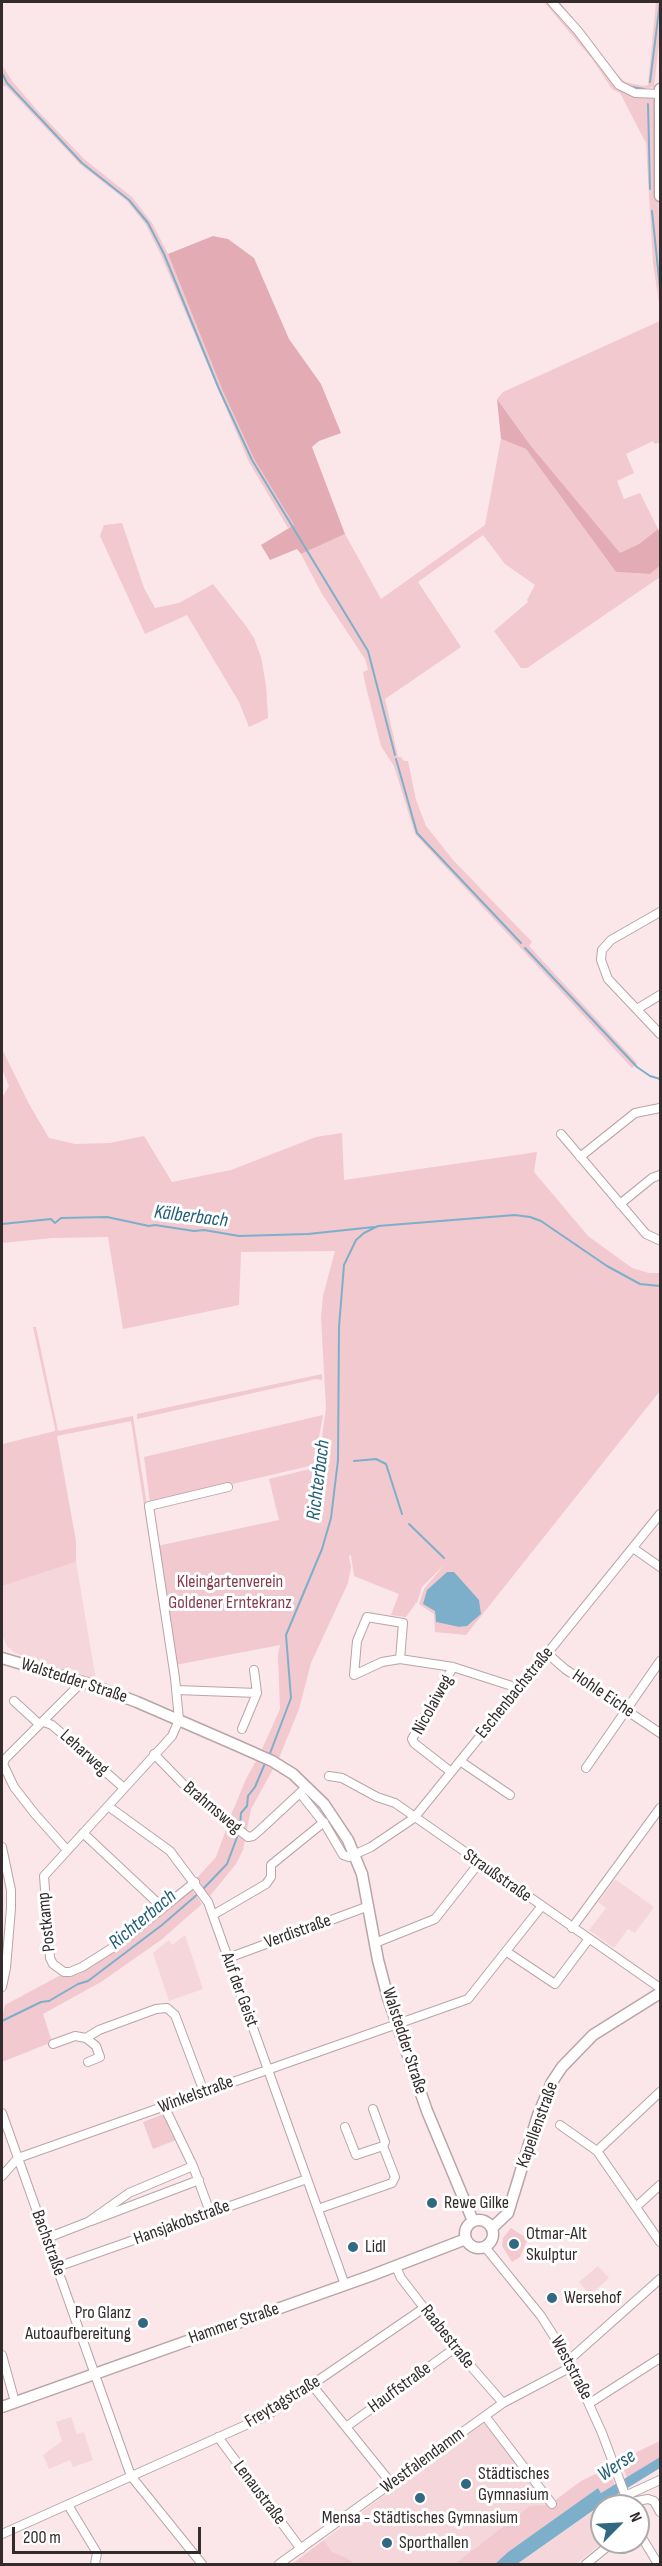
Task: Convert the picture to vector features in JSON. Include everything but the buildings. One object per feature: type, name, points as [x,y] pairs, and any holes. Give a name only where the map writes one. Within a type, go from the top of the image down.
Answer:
[{"type":"main road","points":[[660,89],[660,196]]},
{"type":"main road","name":"Walstedder Straße","points":[[2,1658],[137,1701],[267,1759],[304,1789],[337,1821],[362,1874],[375,1943],[397,2024],[427,2110],[473,2221]]},
{"type":"main road","name":"Kapellenstraße","points":[[492,2228],[508,2213],[538,2115],[552,2082],[562,2067],[593,2035],[660,1991]]},
{"type":"main road","points":[[482,2220],[492,2228],[493,2236],[486,2247],[472,2246],[466,2240],[465,2231],[473,2221],[482,2220]]},
{"type":"main road","name":"Hammer Straße","points":[[2,2407],[466,2240]]},
{"type":"street","points":[[552,2],[578,31],[619,85],[635,93],[660,94]]},
{"type":"street","points":[[660,912],[611,940],[602,950],[601,960],[608,979],[660,1034]]},
{"type":"street","points":[[637,1009],[660,995]]},
{"type":"street","points":[[580,1157],[635,1113],[660,1108]]},
{"type":"street","points":[[561,1134],[646,1234],[658,1240]]},
{"type":"street","points":[[620,1204],[652,1178],[660,1175]]},
{"type":"street","points":[[179,1720],[177,1690],[149,1506],[228,1487]]},
{"type":"street","name":"Eschenbachstraße","points":[[355,1856],[414,1818],[660,1514]]},
{"type":"street","points":[[633,1548],[660,1568]]},
{"type":"street","points":[[400,1659],[404,1623],[367,1617],[357,1641],[354,1675],[382,1662],[400,1659],[453,1667],[518,1688]]},
{"type":"street","name":"Hohle Eiche","points":[[548,1654],[565,1669],[660,1733]]},
{"type":"street","points":[[586,1768],[660,1661]]},
{"type":"street","name":"Nicolaiweg","points":[[450,1772],[414,1743],[413,1736],[453,1667]]},
{"type":"street","points":[[242,1729],[256,1693],[254,1670]]},
{"type":"street","points":[[67,1850],[14,1787],[3,1767],[5,1759],[82,1682]]},
{"type":"street","points":[[177,1690],[256,1693]]},
{"type":"street","name":"Leharweg","points":[[14,1701],[41,1723],[52,1725],[123,1788]]},
{"type":"street","name":"Postkamp","points":[[179,1720],[171,1736],[48,1869],[44,1884],[50,1958],[60,1971],[76,1971],[101,1956],[196,1884]]},
{"type":"street","name":"Brahmsweg","points":[[154,1754],[191,1792],[244,1836],[253,1836],[304,1789]]},
{"type":"street","points":[[460,1761],[510,1795]]},
{"type":"street","name":"Straußstraße","points":[[329,1776],[342,1778],[376,1797],[395,1803],[660,1991]]},
{"type":"street","name":"Walstedder Straße","points":[[304,1789],[343,1855],[355,1856]]},
{"type":"street","name":"Auf der Geist","points":[[108,1806],[170,1851],[204,1896],[213,1915],[345,2285]]},
{"type":"street","points":[[572,1928],[660,1808]]},
{"type":"street","points":[[213,1915],[266,1884],[271,1877],[271,1865],[324,1822]]},
{"type":"street","points":[[83,1833],[163,1908]]},
{"type":"street","points":[[2,1847],[11,1890],[2,1987]]},
{"type":"street","points":[[375,1943],[435,1919],[479,1863]]},
{"type":"street","name":"Verdistraße","points":[[228,1958],[369,1906]]},
{"type":"street","name":"Winkelstraße","points":[[2,2176],[18,2158],[468,1999],[542,1907]]},
{"type":"street","points":[[507,1952],[555,1984],[588,1940]]},
{"type":"street","points":[[86,2038],[99,2030],[156,2009],[167,2008],[175,2015],[204,2092]]},
{"type":"street","points":[[53,2044],[75,2036],[86,2038],[96,2046],[100,2057],[88,2062]]},
{"type":"street","points":[[597,2151],[660,2092]]},
{"type":"street","points":[[164,2106],[193,2166],[210,2212]]},
{"type":"street","points":[[318,2209],[392,2183],[395,2177],[383,2146],[385,2142],[374,2109]]},
{"type":"street","name":"Bachstraße","points":[[2,2113],[130,2476],[202,2565]]},
{"type":"street","points":[[560,2125],[597,2151],[660,2242]]},
{"type":"street","points":[[345,2127],[356,2155],[383,2146]]},
{"type":"street","points":[[88,2222],[129,2193],[193,2166]]},
{"type":"street","name":"Hansjakobstraße","points":[[57,2267],[307,2179]]},
{"type":"street","points":[[47,2238],[199,2180]]},
{"type":"street","points":[[636,2207],[660,2185]]},
{"type":"street","name":"Weststraße","points":[[486,2247],[541,2316],[571,2363],[590,2403],[624,2494]]},
{"type":"street","name":"Raabestraße","points":[[396,2267],[401,2278],[455,2348],[503,2403]]},
{"type":"street","name":"Westfalendamm","points":[[279,2565],[503,2403],[571,2363],[660,2279]]},
{"type":"street","name":"Freytagstraße","points":[[2,2534],[266,2416],[424,2308]]},
{"type":"street","name":"Hauffstraße","points":[[346,2427],[455,2348]]},
{"type":"street","points":[[2,2355],[15,2402]]},
{"type":"street","points":[[590,2403],[660,2358]]},
{"type":"street","points":[[312,2385],[391,2483]]},
{"type":"street","points":[[485,2416],[552,2504]]},
{"type":"street","name":"Lenaustraße","points":[[218,2437],[301,2549]]},
{"type":"street","points":[[634,2494],[660,2480]]},
{"type":"street","points":[[650,2500],[660,2512]]},
{"type":"street","points":[[68,2505],[97,2553],[95,2565]]},
{"type":"street","points":[[650,2551],[658,2565]]},
{"type":"street","points":[[586,2565],[599,2554]]},
{"type":"shaded area","points":[[213,236],[228,239],[254,258],[289,339],[321,384],[341,433],[319,441],[312,447],[345,534],[301,554],[297,549],[270,560],[261,545],[294,525],[254,459],[222,389],[168,254]]},
{"type":"shaded area","points":[[497,399],[531,446],[620,553],[639,544],[658,529],[660,566],[650,574],[616,572],[526,449],[501,439]]},
{"type":"shaded area","points":[[76,1562],[96,1680],[15,1653],[7,1646],[2,1635],[2,1586]]},
{"type":"shaded area","points":[[615,1879],[654,1907],[635,1933],[628,1929],[614,1948],[589,1930],[606,1908],[598,1902]]},
{"type":"shaded area","points":[[185,1935],[203,1989],[169,2001],[153,1953],[169,1940],[172,1945]]},
{"type":"shaded area","points":[[598,2266],[609,2278],[590,2295],[579,2282]]},
{"type":"shaded area","points":[[71,2417],[77,2434],[84,2432],[93,2460],[73,2467],[70,2460],[49,2469],[43,2455],[62,2441],[56,2422]]},
{"type":"shaded area","name":"Städtisches Gymnasium","points":[[485,2421],[549,2505],[500,2528],[502,2530],[455,2564],[355,2564],[332,2552],[324,2540]]},
{"type":"shaded area","points":[[590,2513],[590,2553],[576,2564],[517,2564]]},
{"type":"green space","points":[[544,2],[549,2],[617,86],[625,93],[651,97],[654,100],[660,246],[660,309],[653,263],[646,143],[620,93],[612,89],[593,60]]},
{"type":"green space","points":[[554,2],[560,2],[625,82],[643,86],[648,85],[656,2],[660,2],[660,34],[654,87],[636,90],[621,84]]},
{"type":"green space","points":[[2,65],[12,81],[37,110],[84,159],[132,197],[152,223],[168,254],[222,389],[254,459],[295,526],[288,528],[249,462],[146,225],[127,201],[80,164],[6,86],[2,86]]},
{"type":"green space","points":[[660,321],[660,442],[655,444],[653,441],[626,454],[634,473],[617,481],[624,499],[640,493],[658,529],[639,544],[620,554],[531,446],[497,399],[503,392]]},
{"type":"green space","points":[[501,439],[526,449],[616,572],[650,574],[660,566],[660,577],[527,668],[521,668],[494,631],[528,602],[535,585],[505,564],[483,535],[418,582],[461,647],[385,699],[398,757],[408,761],[416,800],[426,826],[453,860],[532,942],[529,946],[637,1063],[632,1068],[415,834],[394,766],[381,746],[365,683],[363,672],[368,670],[365,659],[322,594],[301,554],[345,534],[381,599],[485,525]]},
{"type":"green space","points":[[122,523],[144,588],[155,608],[179,603],[213,584],[246,626],[254,638],[261,657],[268,718],[249,727],[239,702],[187,615],[145,634],[100,536],[104,525]]},
{"type":"green space","name":"Kleingartenverein Goldener Erntekranz","points":[[2,1049],[29,1104],[49,1138],[75,1144],[110,1143],[144,1136],[172,1182],[231,1170],[316,1137],[342,1133],[344,1180],[537,1152],[534,1172],[588,1236],[632,1268],[649,1273],[660,1273],[660,1391],[466,1635],[435,1632],[434,1614],[419,1604],[424,1589],[445,1564],[422,1587],[417,1603],[414,1601],[416,1603],[406,1617],[391,1615],[399,1594],[354,1576],[351,1555],[349,1556],[351,1568],[348,1583],[311,1663],[299,1709],[279,1758],[262,1749],[280,1709],[278,1655],[280,1645],[175,1665],[157,1546],[279,1520],[269,1479],[314,1468],[313,1512],[317,1511],[318,1466],[326,1408],[321,1317],[323,1296],[335,1251],[241,1252],[239,1305],[123,1329],[108,1237],[52,1238],[2,1243],[2,1098],[9,1086],[2,1069]],"holes":[[[447,1572],[479,1600],[480,1614],[467,1626],[459,1627],[436,1622],[435,1611],[427,1590]]]},
{"type":"green space","points":[[33,1327],[36,1327],[58,1431],[133,1416],[151,1531],[148,1531],[131,1421],[57,1436],[76,1541],[76,1562],[2,1586],[2,1437],[3,1444],[55,1431]]},
{"type":"green space","points":[[322,1374],[322,1380],[316,1379],[137,1419],[137,1414]]},
{"type":"green space","points":[[323,1415],[314,1465],[150,1503],[144,1457]]},
{"type":"green space","points":[[256,1761],[273,1769],[251,1809],[246,1834],[229,1820]]},
{"type":"green space","points":[[227,1827],[245,1841],[243,1850],[236,1864],[209,1897],[197,1878],[216,1857]]},
{"type":"green space","points":[[192,1889],[202,1904],[161,1940],[101,1982],[43,2014],[52,2042],[2,2062],[2,2018],[5,2005],[61,1975],[73,1975],[91,1966]]},
{"type":"green space","points":[[164,2114],[176,2140],[153,2149],[143,2122]]},
{"type":"green space","points":[[511,2228],[528,2239],[520,2257],[512,2262],[502,2246],[503,2238]]},
{"type":"green space","points":[[660,2441],[660,2457],[627,2478],[620,2460]]},
{"type":"green space","points":[[608,2468],[615,2485],[601,2493],[598,2488],[508,2552],[495,2564],[455,2564],[530,2506],[549,2505],[581,2481]]},
{"type":"green space","points":[[324,2540],[332,2552],[355,2564],[292,2564]]},
{"type":"water","points":[[447,1572],[454,1572],[479,1600],[481,1614],[467,1626],[459,1627],[436,1622],[435,1611],[423,1604],[427,1590]]},
{"type":"water","points":[[660,2457],[660,2468],[618,2494],[590,2494],[590,2513],[517,2564],[495,2564],[508,2552],[598,2488],[601,2493]]},
{"type":"waterway","points":[[557,2],[564,10]]},
{"type":"waterway","points":[[650,82],[660,2]]},
{"type":"waterway","points":[[2,73],[7,83],[82,163],[129,200],[148,223],[164,254],[219,389],[252,460],[368,651],[395,755]]},
{"type":"waterway","points":[[632,87],[644,89]]},
{"type":"waterway","points":[[648,104],[650,189]]},
{"type":"waterway","points":[[652,211],[660,288]]},
{"type":"waterway","points":[[396,759],[417,833],[521,943]]},
{"type":"waterway","points":[[525,948],[637,1067],[650,1076],[660,1079]]},
{"type":"waterway","name":"Richterbach","points":[[269,1756],[291,1698],[286,1635],[322,1549],[331,1518],[338,1460],[339,1327],[344,1265],[356,1240],[378,1226],[515,1215],[530,1217],[541,1221],[607,1266],[640,1284],[660,1286]]},
{"type":"waterway","name":"Kälberbach","points":[[2,1224],[51,1219],[55,1223],[61,1218],[107,1217],[149,1226],[204,1230],[239,1236],[308,1234],[374,1227]]},
{"type":"waterway","points":[[354,1461],[376,1459],[386,1464],[402,1514]]},
{"type":"waterway","points":[[409,1524],[444,1558]]},
{"type":"waterway","name":"Richterbach","points":[[240,1826],[241,1813],[247,1806],[248,1796],[255,1787],[266,1761]]},
{"type":"waterway","name":"Richterbach","points":[[203,1889],[227,1864],[239,1832]]},
{"type":"waterway","name":"Richterbach","points":[[2,2021],[88,1981],[162,1925],[199,1893]]},
{"type":"place","name":"Rewe Gilke","points":[[432,2203]]},
{"type":"place","name":"Otmar-Alt Skulptur","points":[[514,2244]]},
{"type":"place","name":"Lidl","points":[[353,2247]]},
{"type":"place","name":"Wersehof","points":[[552,2298]]},
{"type":"place","name":"Pro Glanz Autoaufbereitung","points":[[143,2323]]},
{"type":"place","name":"Städtisches Gymnasium","points":[[466,2484]]},
{"type":"place","name":"Mensa - Städtisches Gymnasium","points":[[420,2498]]},
{"type":"place","name":"Sporthallen","points":[[387,2543]]},
{"type":"water label","name":"Werse","points":[[617,2466]]}]
